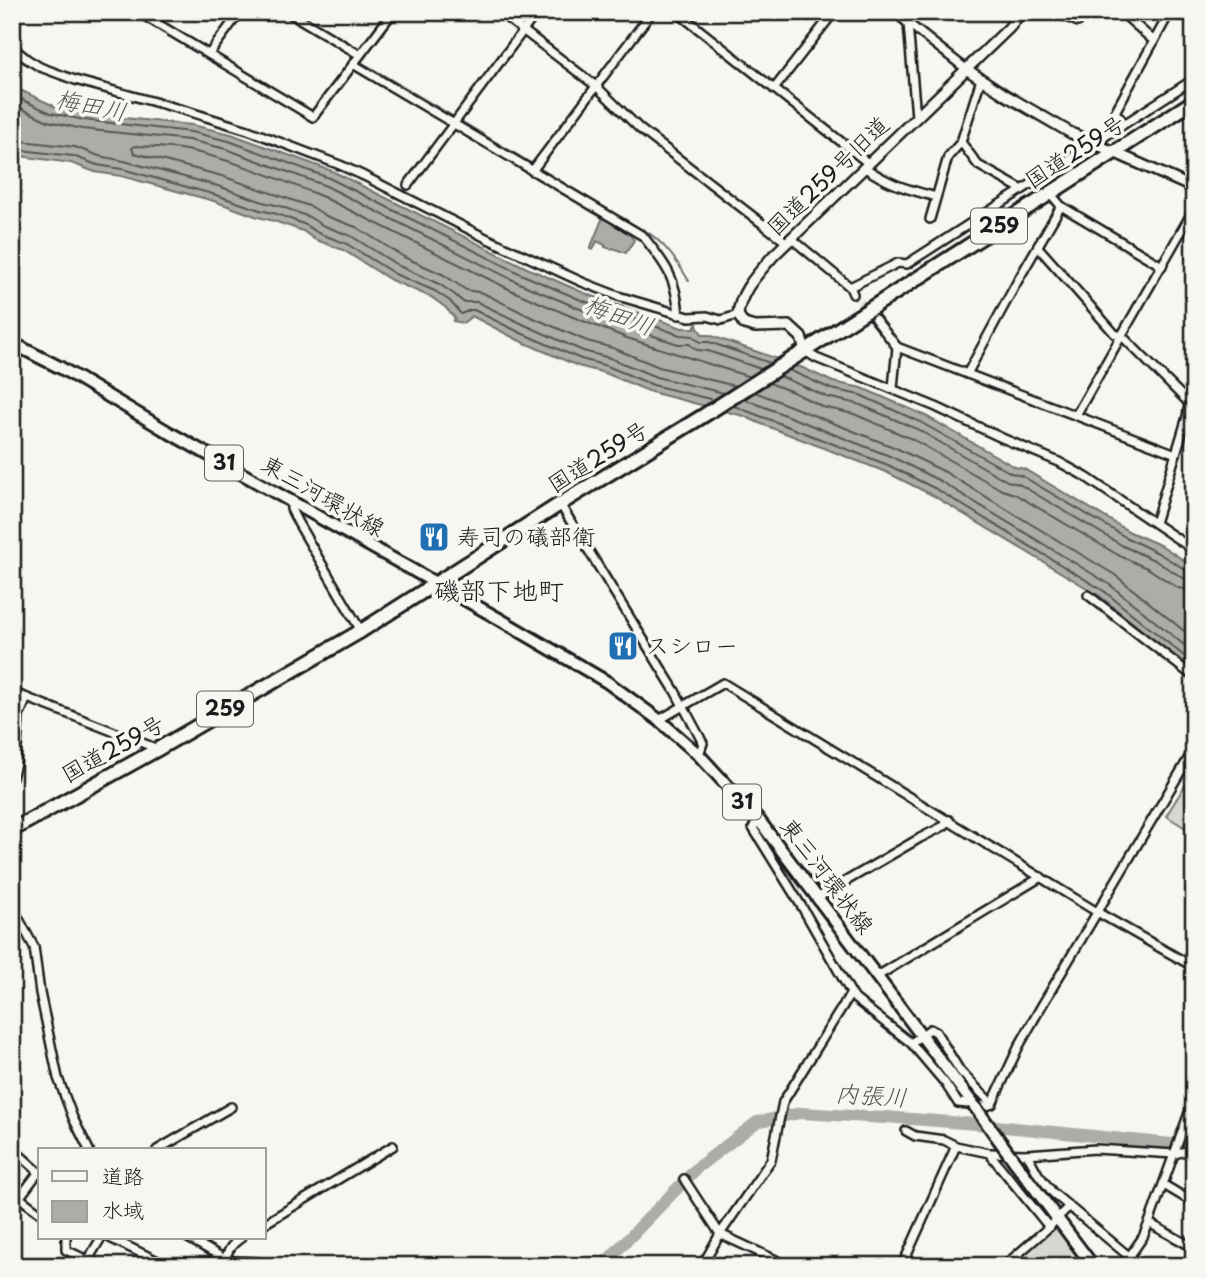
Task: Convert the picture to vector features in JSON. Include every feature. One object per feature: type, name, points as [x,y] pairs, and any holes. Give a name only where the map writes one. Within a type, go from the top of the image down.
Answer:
[{"type":"highway","name":"国道259号","points":[[12,830],[158,749],[360,631],[704,416],[1194,101]]},
{"type":"main road","name":"東三河環状線","points":[[12,342],[501,620],[607,682],[659,720],[699,755],[758,819],[1093,1266]]},
{"type":"street","points":[[138,12],[313,117],[393,12]]},
{"type":"street","points":[[209,54],[240,12]]},
{"type":"street","points":[[288,12],[357,60],[643,236],[669,271],[677,293],[679,315]]},
{"type":"street","points":[[499,12],[596,86],[640,128],[852,290],[898,263],[907,264],[1194,79]]},
{"type":"street","points":[[408,185],[537,12]]},
{"type":"street","points":[[535,168],[652,12]]},
{"type":"street","points":[[774,89],[834,12]]},
{"type":"street","points":[[894,12],[966,69],[1007,96],[1071,133],[1194,188]]},
{"type":"street","points":[[907,12],[916,117]]},
{"type":"street","name":"国道259号旧道","points":[[738,315],[739,304],[746,290],[773,256],[1009,28],[1021,12]]},
{"type":"street","points":[[1054,12],[1078,22]]},
{"type":"street","points":[[1121,12],[1154,41]]},
{"type":"street","points":[[1124,122],[1115,112],[1170,12]]},
{"type":"street","points":[[681,14],[879,178],[895,186],[936,197]]},
{"type":"street","points":[[12,47],[40,67],[75,80],[248,130],[340,165],[488,239],[618,296],[679,315],[707,316],[721,320],[738,315],[744,324],[755,327],[789,326],[802,337],[805,351],[816,358],[893,388],[1059,463],[1086,477],[1194,550]]},
{"type":"street","points":[[930,219],[948,157],[961,142],[981,79]]},
{"type":"street","points":[[961,142],[978,164],[1021,189]]},
{"type":"street","points":[[1050,193],[1061,206],[1162,266]]},
{"type":"street","points":[[967,374],[1061,206]]},
{"type":"street","points":[[1076,415],[1194,209]]},
{"type":"street","points":[[948,237],[957,253]]},
{"type":"street","points":[[1038,247],[1115,334],[1122,336],[1189,402]]},
{"type":"street","points":[[875,319],[897,347],[1176,454]]},
{"type":"street","points":[[893,388],[897,347]]},
{"type":"street","points":[[1155,523],[1187,417],[1189,402],[1194,394]]},
{"type":"street","points":[[291,502],[291,509],[298,523],[360,631]]},
{"type":"street","points":[[560,504],[675,691],[703,743],[699,755]]},
{"type":"street","points":[[1088,595],[1194,677]]},
{"type":"street","points":[[659,720],[723,683],[1097,912],[1194,967]]},
{"type":"street","points":[[12,692],[158,749]]},
{"type":"street","points":[[12,778],[16,764],[19,716],[27,698]]},
{"type":"street","points":[[758,819],[753,828],[851,993],[911,1043],[958,1103],[987,1106],[992,1104],[1019,1046],[1194,748]]},
{"type":"street","points":[[817,898],[944,826],[949,820]]},
{"type":"street","points":[[877,977],[1041,877]]},
{"type":"street","points":[[12,906],[34,947],[40,993],[58,1078],[88,1148]]},
{"type":"street","points":[[702,1266],[720,1234],[771,1160],[781,1107],[851,993]]},
{"type":"street","points":[[911,1043],[930,1029],[936,1032],[960,1071],[992,1104]]},
{"type":"street","points":[[1129,1257],[1149,1223],[1194,1099]]},
{"type":"street","points":[[160,1148],[232,1107]]},
{"type":"street","points":[[906,1131],[915,1136],[944,1140],[956,1146],[989,1153],[1027,1154],[1096,1149],[1174,1154],[1194,1149]]},
{"type":"street","points":[[266,1223],[393,1146]]},
{"type":"street","points":[[902,1266],[956,1146]]},
{"type":"street","points":[[12,1148],[38,1172]]},
{"type":"street","points":[[989,1153],[1049,1227]]},
{"type":"street","points":[[1027,1154],[1053,1194],[1137,1265]]},
{"type":"street","points":[[16,1200],[38,1174]]},
{"type":"street","points":[[684,1179],[720,1234],[789,1266]]},
{"type":"street","points":[[1164,1185],[1194,1203]]},
{"type":"street","points":[[12,1192],[16,1200],[38,1212]]},
{"type":"street","points":[[1004,1266],[1069,1206]]},
{"type":"street","points":[[1149,1223],[1194,1248]]},
{"type":"street","points":[[66,1240],[66,1250],[88,1263],[100,1240]]},
{"type":"street","points":[[114,1240],[168,1266]]},
{"type":"street","points":[[191,1240],[224,1262],[257,1262],[274,1266]]},
{"type":"street","points":[[224,1262],[231,1246],[238,1240]]},
{"type":"shaded area","points":[[1194,771],[1194,833],[1166,816]]},
{"type":"shaded area","points":[[1050,1228],[1058,1229],[1085,1266],[1008,1266]]},
{"type":"water","name":"梅田川","points":[[12,84],[54,106],[86,114],[192,125],[231,134],[332,171],[527,268],[584,293],[682,328],[695,328],[697,324],[703,335],[803,368],[833,382],[862,388],[924,415],[1015,467],[1024,469],[1130,532],[1162,546],[1194,567],[1194,673],[1100,596],[932,495],[886,472],[744,416],[651,392],[605,373],[578,366],[472,316],[463,323],[453,321],[455,318],[445,307],[431,297],[391,280],[343,250],[314,239],[303,231],[214,201],[121,176],[95,172],[71,163],[12,155]]},
{"type":"water","points":[[603,217],[634,240],[626,253],[605,247],[597,241],[593,250],[590,249]]},
{"type":"waterway","points":[[280,12],[354,57]]},
{"type":"waterway","points":[[358,60],[456,118]]},
{"type":"waterway","points":[[461,121],[534,165]]},
{"type":"waterway","points":[[539,168],[639,229]]},
{"type":"waterway","points":[[642,229],[663,245],[689,281]]},
{"type":"waterway","name":"内張川","points":[[602,1266],[698,1167],[757,1122],[800,1113],[976,1124],[1172,1144],[1194,1141]]},
{"type":"tunnel","points":[[853,294],[868,310]]},
{"type":"place","name":"寿司の礒部衛","points":[[434,537]]},
{"type":"place","name":"スシロー","points":[[623,646]]},
{"type":"district","name":"磯部下地町","points":[[499,591]]}]
